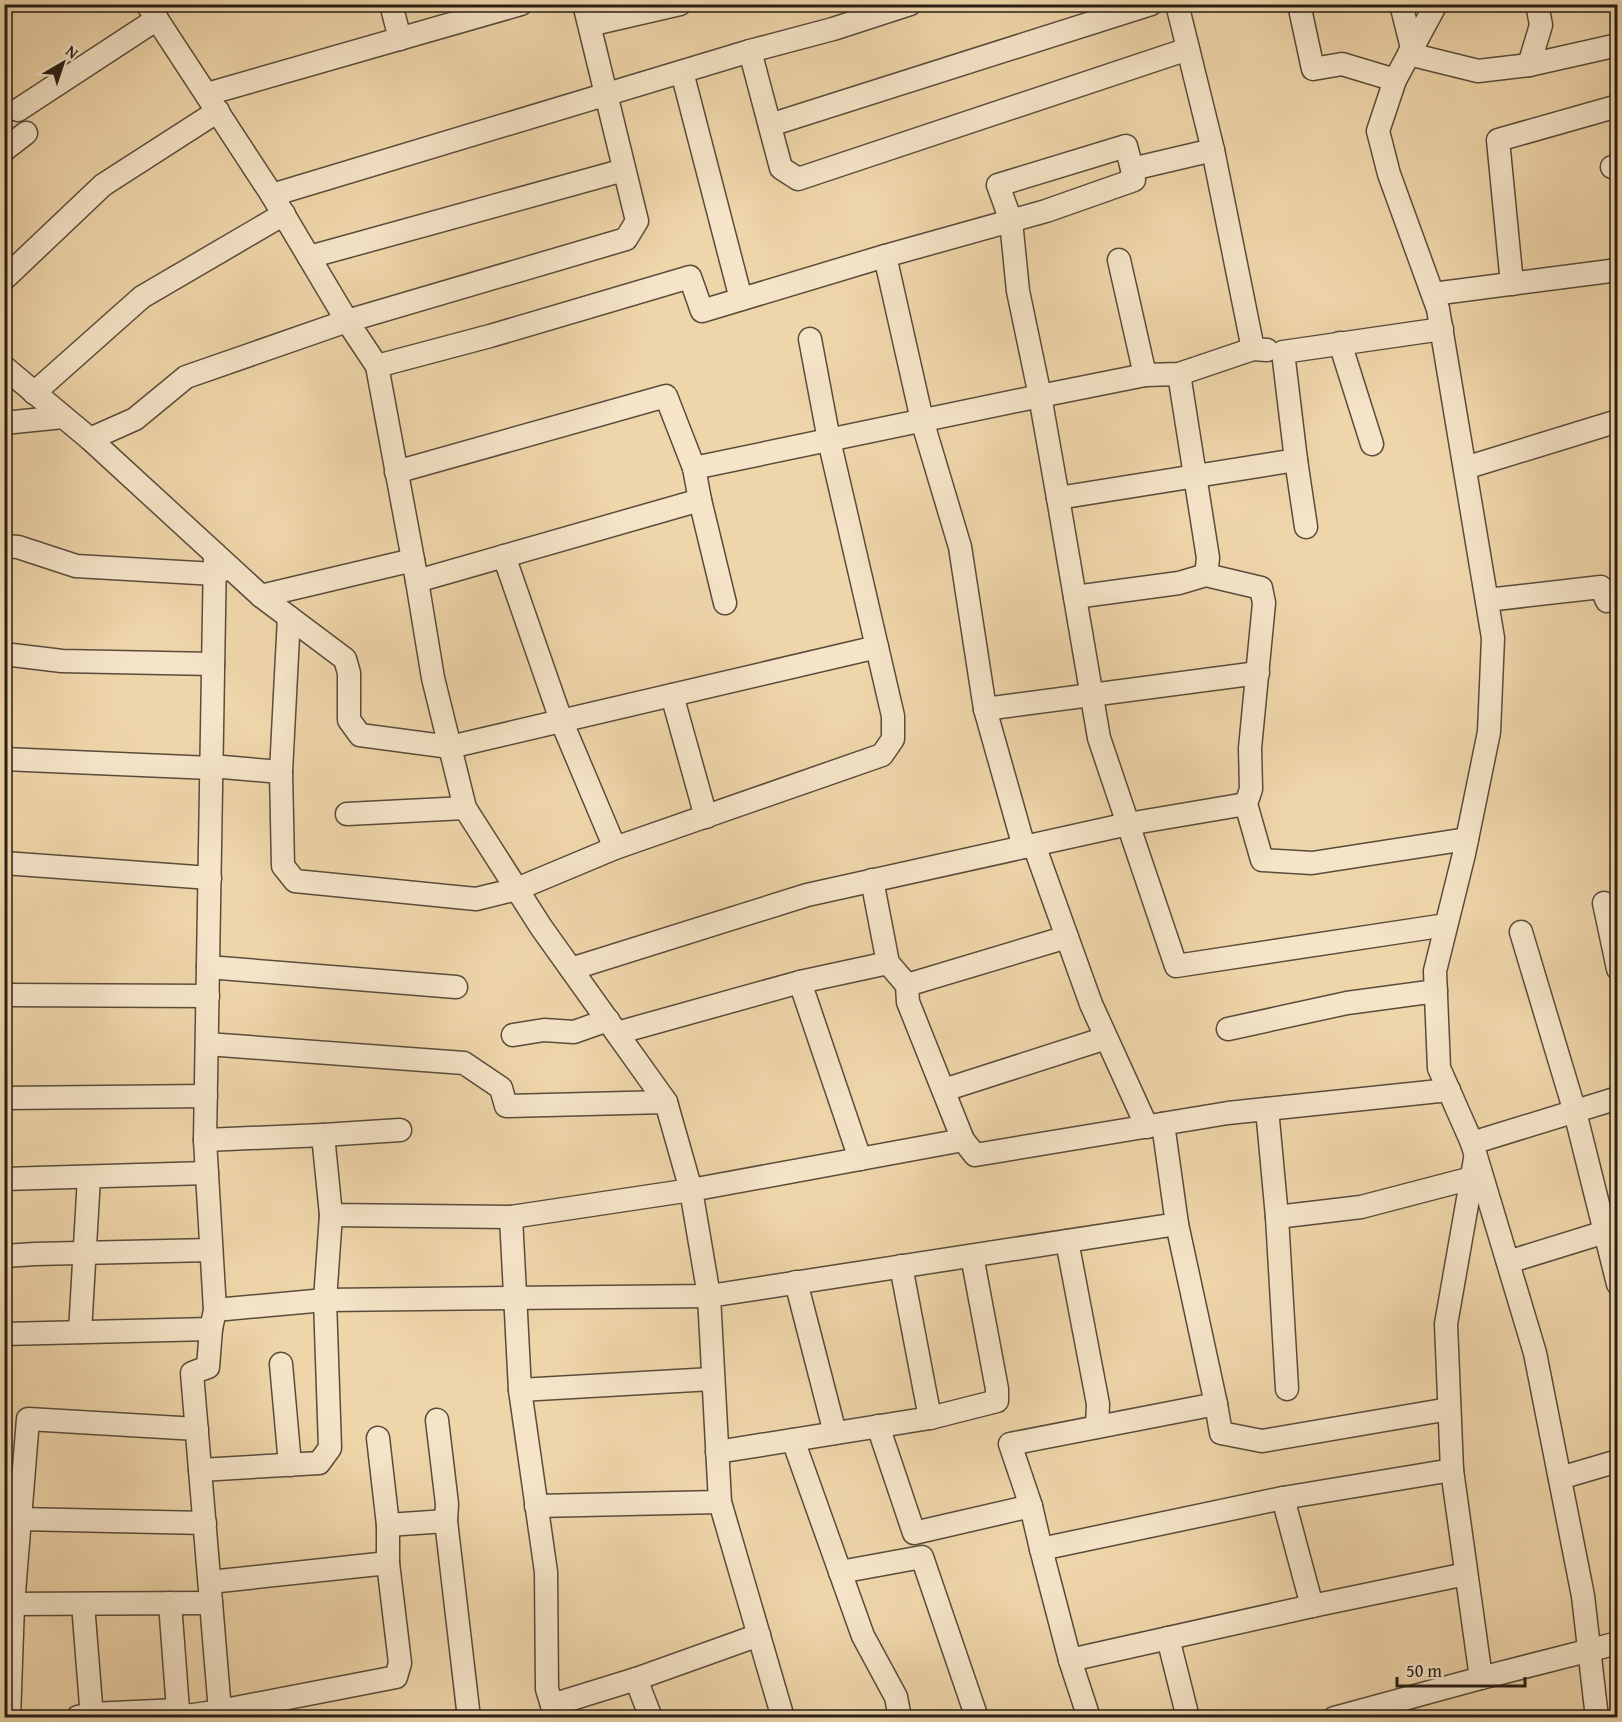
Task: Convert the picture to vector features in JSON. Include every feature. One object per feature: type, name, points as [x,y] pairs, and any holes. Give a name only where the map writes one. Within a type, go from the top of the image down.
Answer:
[{"type":"street","points":[[391,4],[400,39]]},
{"type":"street","points":[[4,279],[103,185],[212,103],[400,39],[521,4]]},
{"type":"street","points":[[90,439],[135,419],[186,377],[347,321],[626,239],[637,221],[584,4]]},
{"type":"street","points":[[591,4],[602,22],[668,6]]},
{"type":"street","points":[[34,393],[142,297],[278,204],[607,94],[833,29],[910,4]]},
{"type":"street","points":[[770,125],[1152,4]]},
{"type":"street","points":[[1177,4],[1213,150],[1252,349]]},
{"type":"street","points":[[1299,4],[1313,69],[1342,64],[1395,80]]},
{"type":"street","points":[[1401,4],[1411,51]]},
{"type":"street","points":[[1436,4],[1395,80],[1378,131],[1389,174],[1438,309],[1493,638],[1489,732],[1467,839],[1435,971],[1440,1068],[1474,1149],[1535,1353],[1583,1596],[1597,1718]]},
{"type":"street","points":[[1529,65],[1542,25],[1537,4]]},
{"type":"street","points":[[18,110],[152,12],[278,204],[347,321],[377,366],[433,678],[465,808],[571,969],[666,1102],[691,1190],[709,1296],[720,1502],[783,1718]]},
{"type":"street","points":[[1411,51],[1478,71],[1529,65],[1617,45]]},
{"type":"street","points":[[750,51],[781,168],[798,179],[1188,49]]},
{"type":"street","points":[[682,72],[741,299]]},
{"type":"street","points":[[1512,284],[1498,140],[1617,106]]},
{"type":"street","points":[[4,150],[26,133]]},
{"type":"street","points":[[377,366],[490,336],[690,277],[702,311],[885,256],[1011,221],[1046,212],[1134,180],[1126,146],[998,185],[1011,221],[1018,291],[1040,396],[1099,738],[1176,966],[1446,925]]},
{"type":"street","points":[[1132,170],[1213,150]]},
{"type":"street","points":[[309,257],[624,170]]},
{"type":"street","points":[[885,256],[922,420],[960,547],[985,709],[1029,846],[1067,937],[1091,1004],[1106,1038],[1155,1125],[1221,1433],[1262,1441],[1449,1407]]},
{"type":"street","points":[[1119,260],[1145,375]]},
{"type":"street","points":[[1433,294],[1617,270]]},
{"type":"street","points":[[694,468],[1145,375],[1179,374],[1252,349],[1283,352],[1442,329]]},
{"type":"street","points":[[289,617],[281,772],[283,866],[295,880],[476,899],[517,889],[615,848],[882,755],[893,739],[893,716],[829,440],[810,339]]},
{"type":"street","points":[[1340,344],[1372,444]]},
{"type":"street","points":[[1283,352],[1306,527]]},
{"type":"street","points":[[4,367],[90,439],[221,566],[345,659],[349,673],[349,720],[360,735],[450,747],[877,647]]},
{"type":"street","points":[[1179,374],[1208,558],[1206,575]]},
{"type":"street","points":[[396,472],[666,396],[694,468],[725,603]]},
{"type":"street","points":[[4,423],[63,417]]},
{"type":"street","points":[[1465,468],[1617,421]]},
{"type":"street","points":[[1058,498],[1296,460]]},
{"type":"street","points":[[261,596],[504,556],[700,500]]},
{"type":"street","points":[[4,546],[18,547],[76,566],[221,566]]},
{"type":"street","points":[[504,556],[561,720],[615,848]]},
{"type":"street","points":[[220,1711],[192,1373],[208,1367],[213,1319],[212,1250],[205,1140],[213,664],[221,566]]},
{"type":"street","points":[[1075,597],[1179,583],[1206,575],[1261,588],[1264,603],[1250,748],[1251,789],[1246,804],[1262,860],[1312,863],[1467,839]]},
{"type":"street","points":[[1488,600],[1601,587],[1607,601],[1617,598]]},
{"type":"street","points":[[4,654],[62,661],[213,664]]},
{"type":"street","points":[[985,709],[1258,673]]},
{"type":"street","points":[[672,694],[706,817]]},
{"type":"street","points":[[4,759],[211,768],[211,766],[281,772]]},
{"type":"street","points":[[571,969],[807,895],[1128,824],[1246,804]]},
{"type":"street","points":[[347,814],[465,808]]},
{"type":"street","points":[[4,863],[210,878]]},
{"type":"street","points":[[872,880],[888,963],[907,985],[908,1002],[963,1140],[975,1155],[1267,1109],[1449,1090]]},
{"type":"street","points":[[1604,903],[1617,969]]},
{"type":"street","points":[[1521,932],[1575,1112],[1617,1284]]},
{"type":"street","points":[[907,985],[1067,937]]},
{"type":"street","points":[[513,1035],[544,1030],[574,1032],[613,1027],[888,963]]},
{"type":"street","points":[[208,967],[456,987]]},
{"type":"street","points":[[800,982],[860,1159]]},
{"type":"street","points":[[1228,1029],[1347,1003],[1436,991]]},
{"type":"street","points":[[4,995],[208,996]]},
{"type":"street","points":[[944,1090],[1106,1038]]},
{"type":"street","points":[[207,1044],[464,1063],[501,1088],[506,1106],[666,1102]]},
{"type":"street","points":[[4,1098],[206,1096]]},
{"type":"street","points":[[1474,1149],[1617,1098]]},
{"type":"street","points":[[1267,1109],[1277,1217],[1287,1389]]},
{"type":"street","points":[[205,1140],[400,1130]]},
{"type":"street","points":[[200,1470],[319,1463],[330,1448],[325,1300],[331,1215],[323,1135]]},
{"type":"street","points":[[331,1215],[511,1217],[691,1190],[963,1140]]},
{"type":"street","points":[[1474,1149],[1472,1178],[1446,1324],[1452,1470],[1481,1678]]},
{"type":"street","points":[[4,1179],[207,1173]]},
{"type":"street","points":[[80,1332],[89,1178]]},
{"type":"street","points":[[1277,1217],[1361,1207],[1472,1178]]},
{"type":"street","points":[[511,1217],[520,1390],[546,1572],[547,1689],[554,1711],[759,1635]]},
{"type":"street","points":[[4,1334],[80,1332],[213,1319],[325,1300],[709,1296],[1177,1224]]},
{"type":"street","points":[[1508,1262],[1605,1232]]},
{"type":"street","points":[[1067,1241],[1098,1404],[1097,1427]]},
{"type":"street","points":[[4,1256],[212,1250]]},
{"type":"street","points":[[717,1452],[930,1418],[997,1401],[997,1389],[972,1256]]},
{"type":"street","points":[[901,1266],[930,1418]]},
{"type":"street","points":[[796,1282],[835,1433]]},
{"type":"street","points":[[281,1365],[290,1465]]},
{"type":"street","points":[[520,1390],[712,1379]]},
{"type":"street","points":[[1082,1716],[1031,1506],[1010,1444],[1216,1404]]},
{"type":"street","points":[[9,1718],[9,1604],[28,1419],[197,1429]]},
{"type":"street","points":[[437,1420],[447,1503],[446,1521],[469,1718]]},
{"type":"street","points":[[878,1426],[977,1718]]},
{"type":"street","points":[[83,1604],[86,1716],[184,1715],[220,1711],[396,1677],[400,1663],[388,1563],[388,1525],[378,1438]]},
{"type":"street","points":[[793,1440],[863,1636],[896,1696],[900,1718]]},
{"type":"street","points":[[1560,1478],[1617,1461]]},
{"type":"street","points":[[1041,1548],[1283,1498],[1452,1470]]},
{"type":"street","points":[[1283,1498],[1312,1606]]},
{"type":"street","points":[[536,1506],[720,1502]]},
{"type":"street","points":[[914,1533],[1031,1506]]},
{"type":"street","points":[[19,1519],[205,1523]]},
{"type":"street","points":[[388,1525],[446,1521]]},
{"type":"street","points":[[840,1572],[922,1557]]},
{"type":"street","points":[[9,1604],[170,1603],[211,1592],[388,1563]]},
{"type":"street","points":[[1070,1660],[1466,1574]]},
{"type":"street","points":[[170,1603],[184,1715]]},
{"type":"street","points":[[1168,1638],[1188,1718]]},
{"type":"street","points":[[1334,1718],[1617,1643]]},
{"type":"street","points":[[636,1679],[651,1718]]}]
